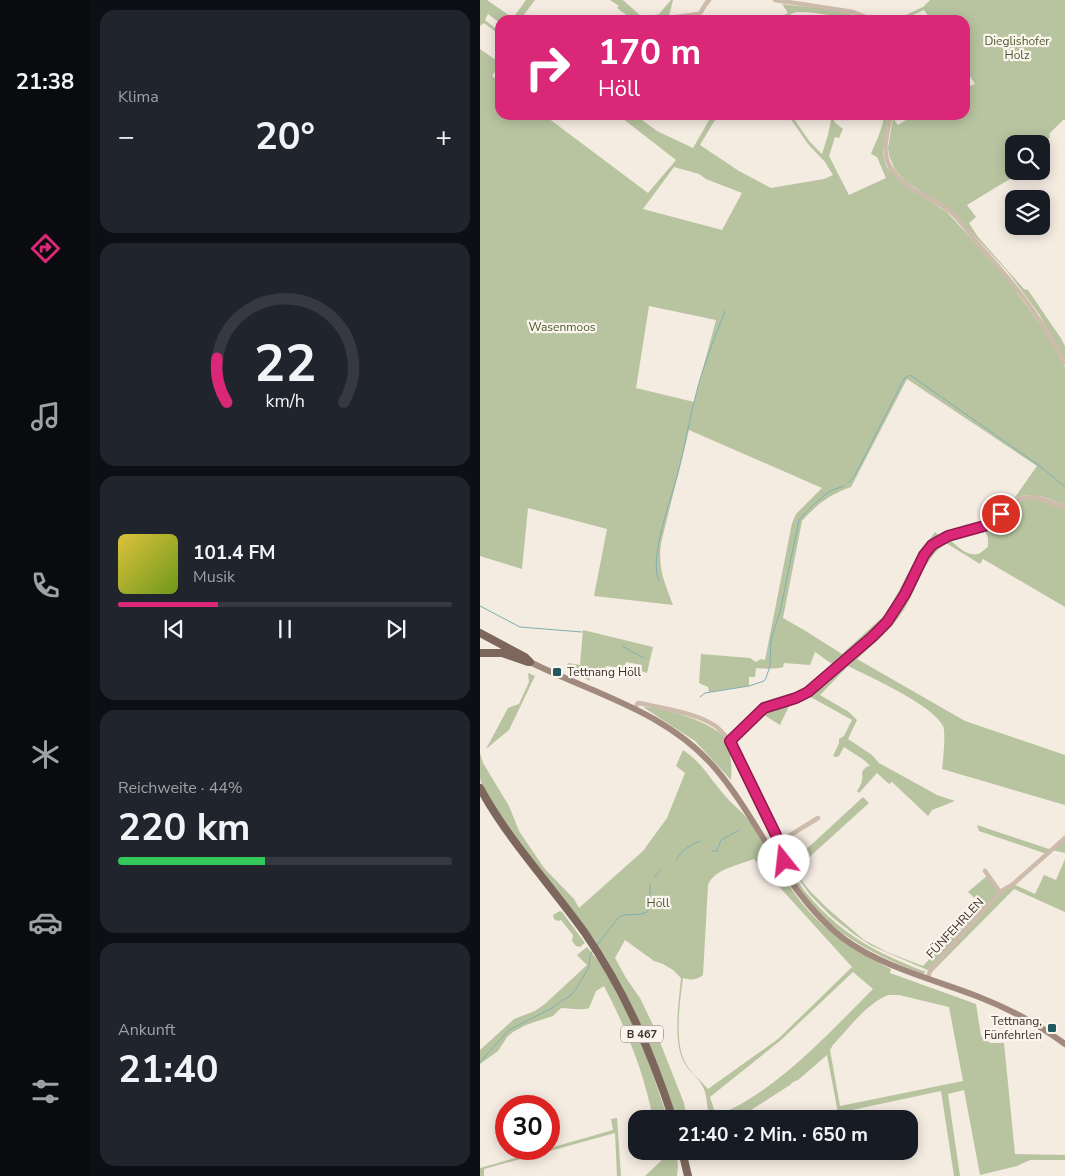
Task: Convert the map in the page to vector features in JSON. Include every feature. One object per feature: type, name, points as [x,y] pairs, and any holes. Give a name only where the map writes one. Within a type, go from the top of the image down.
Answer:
[{"type":"main road","points":[[480,633],[525,657],[530,662]]},
{"type":"main road","points":[[480,653],[502,654],[530,662],[557,676],[613,697],[670,728],[714,766],[740,800],[779,865],[810,907],[845,939],[883,962],[1009,1010],[1037,1025],[1065,1044]]},
{"type":"main road","name":"B 467","points":[[480,788],[516,844],[600,955],[636,1020],[655,1065],[670,1110]]},
{"type":"main road","points":[[684,1160],[688,1176]]},
{"type":"main road","points":[[680,1176],[685,1165]]},
{"type":"street","points":[[691,15],[701,12],[709,0]]},
{"type":"street","points":[[775,0],[853,12],[860,15]]},
{"type":"street","points":[[890,120],[886,146],[886,155],[890,166],[914,190],[953,214],[1005,273],[1035,312],[1065,363]]},
{"type":"street","points":[[730,741],[760,711],[802,696],[872,637],[887,622],[905,594],[924,555],[932,545],[948,536],[984,526],[1021,498],[1035,497],[1065,508]]},
{"type":"street","points":[[635,708],[639,703],[694,717],[716,727],[730,741],[779,842],[784,861],[779,865]]},
{"type":"street","points":[[779,842],[818,818]]},
{"type":"street","name":"FÜNFEHRLEN","points":[[927,979],[931,969],[1000,892],[1012,885],[1065,838]]},
{"type":"street","points":[[985,871],[1000,892]]},
{"type":"green space","points":[[480,0],[487,0],[509,15],[495,15],[495,19],[488,14],[485,20],[495,28],[495,31],[484,23],[480,26]]},
{"type":"green space","points":[[526,0],[535,0],[524,15],[515,15]]},
{"type":"green space","points":[[610,0],[623,0],[640,15],[626,15],[617,8],[619,6]]},
{"type":"green space","points":[[673,0],[669,15],[655,15],[659,14]]},
{"type":"green space","name":"Dieglishofer Holz","points":[[930,0],[1065,0],[1065,120],[1049,135],[1005,135],[1005,180],[1008,180],[967,205],[976,217],[969,223],[978,237],[1024,289],[1028,290],[1062,340],[1065,346],[1065,362],[1039,314],[1007,271],[949,209],[905,181],[895,170],[888,148],[893,120],[898,125],[906,120],[970,120],[970,86],[975,84],[970,76],[970,15],[928,15],[924,10],[913,15],[906,15],[923,7]]},
{"type":"green space","points":[[782,4],[855,15],[799,12],[784,15],[788,13]]},
{"type":"green space","name":"Wasenmoos","points":[[480,49],[495,60],[495,71],[492,76],[495,78],[495,120],[551,120],[648,193],[676,160],[624,120],[642,120],[657,131],[693,148],[709,120],[715,120],[700,145],[739,171],[771,188],[824,179],[833,175],[791,120],[795,120],[810,142],[822,154],[831,120],[835,120],[834,122],[843,129],[839,138],[835,137],[829,156],[849,195],[886,178],[877,157],[871,154],[884,120],[887,120],[883,154],[886,166],[904,185],[947,212],[996,266],[1049,337],[1065,367],[1065,505],[1032,495],[1026,495],[1013,500],[1037,466],[907,379],[851,487],[824,500],[802,521],[783,618],[842,654],[887,613],[913,564],[935,532],[941,537],[929,544],[925,549],[904,591],[883,622],[871,636],[835,666],[815,652],[810,665],[784,663],[781,668],[756,668],[755,677],[749,677],[749,686],[709,692],[708,687],[699,683],[701,654],[750,658],[756,662],[761,659],[765,660],[792,523],[796,514],[822,488],[689,430],[660,552],[664,582],[673,605],[594,596],[607,529],[528,508],[522,569],[480,556]],"holes":[[[674,167],[699,174],[706,179],[742,193],[722,230],[643,209]],[[649,306],[716,320],[694,402],[636,388]]]},
{"type":"green space","points":[[1024,499],[1035,499],[1065,509],[1065,607],[983,559],[980,564],[946,543],[931,558],[898,618],[857,659],[965,721],[1065,755],[1065,805],[942,769],[944,729],[937,718],[927,709],[900,692],[848,666],[820,695],[849,712],[857,720],[848,739],[872,755],[879,763],[937,795],[955,801],[932,810],[928,816],[892,782],[889,784],[877,773],[859,793],[857,791],[862,782],[862,772],[866,767],[870,766],[844,747],[839,756],[833,756],[839,739],[844,736],[852,720],[807,695],[886,625],[928,553],[936,545],[949,539],[970,554],[979,553],[988,547],[988,538],[984,528]]},
{"type":"green space","points":[[583,630],[653,647],[647,673],[641,671],[642,665],[626,662],[624,668],[606,666],[604,673],[589,671],[590,681],[566,667],[568,663],[580,665]]},
{"type":"green space","points":[[528,673],[535,676],[509,730],[486,749],[508,708],[519,704],[529,682]]},
{"type":"green space","points":[[790,704],[780,725],[761,713],[773,707]]},
{"type":"green space","points":[[643,707],[688,717],[701,722],[721,734],[727,741],[729,749],[731,780],[695,741]]},
{"type":"green space","name":"Höll","points":[[683,750],[702,767],[727,798],[748,819],[776,867],[795,894],[826,928],[851,946],[891,969],[890,973],[976,1004],[981,1036],[990,1043],[1004,1043],[1015,1154],[1065,1155],[1065,1160],[1030,1160],[1017,1166],[980,1175],[964,1090],[948,1094],[960,1176],[954,1176],[941,1091],[852,1110],[837,1110],[827,1055],[798,1080],[751,1110],[728,1110],[760,1092],[780,1077],[819,1043],[873,989],[853,972],[781,1040],[710,1097],[714,1110],[708,1110],[704,1089],[685,1064],[681,1055],[677,1022],[681,978],[673,970],[654,961],[625,940],[615,958],[640,998],[654,1027],[684,1103],[685,1110],[673,1110],[645,1035],[616,975],[593,938],[526,851],[489,798],[480,779],[480,753],[483,763],[509,806],[519,831],[544,868],[574,899],[579,908],[643,851],[667,818],[685,773],[676,766]],"holes":[[[754,859],[852,967],[778,1039],[708,1089],[685,1062],[679,1032],[680,998],[683,978],[693,979],[703,975],[708,885],[721,871]],[[888,995],[899,995],[949,1007],[963,1081],[840,1106],[830,1050],[858,1017],[872,1004]]]},
{"type":"green space","points":[[863,797],[869,803],[794,871],[827,908],[864,940],[887,952],[923,966],[981,904],[968,892],[988,875],[1000,892],[1013,884],[1035,894],[1044,875],[1056,880],[1065,859],[1065,912],[1014,889],[932,972],[872,946],[832,917],[810,895],[788,863],[811,845]]},
{"type":"green space","points":[[977,825],[1052,850],[1047,854],[979,831]]},
{"type":"green space","points":[[1065,838],[1065,853],[1052,850]]},
{"type":"green space","points":[[786,865],[814,902],[846,931],[882,953],[926,972],[923,974],[874,952],[830,924],[805,898],[786,869]]},
{"type":"green space","points":[[560,911],[585,943],[580,947],[576,946],[572,941],[573,935],[561,920],[554,919],[553,915]]},
{"type":"green space","points":[[587,947],[602,965],[636,1030],[665,1110],[651,1110],[645,1084],[633,1051],[620,1018],[604,986],[596,991],[589,1008],[561,1008],[553,1016],[526,1025],[507,1037],[498,1051],[480,1064],[480,1050],[514,1019],[535,1011],[546,1003],[587,965],[577,955]]},
{"type":"green space","points":[[617,1118],[621,1176],[617,1176],[615,1133],[560,1148],[560,1145],[613,1130],[611,1119]]},
{"type":"green space","points":[[508,1160],[517,1160],[484,1169],[484,1176],[480,1176],[480,1168]]},
{"type":"green space","points":[[677,1160],[677,1176],[645,1176],[661,1161]]},
{"type":"waterway","points":[[659,581],[656,571],[656,558],[662,528],[699,384],[725,311]]},
{"type":"waterway","points":[[849,482],[854,477],[904,379],[910,375],[1041,467],[1065,487]]},
{"type":"waterway","points":[[700,697],[705,693],[749,686],[764,681],[770,666],[771,639],[780,612],[799,520],[830,491],[844,486]]},
{"type":"waterway","points":[[480,606],[520,627],[582,632]]},
{"type":"waterway","points":[[622,646],[644,658]]},
{"type":"waterway","points":[[712,851],[717,851],[721,840],[739,830]]},
{"type":"waterway","points":[[676,860],[686,848],[700,841]]},
{"type":"waterway","points":[[655,877],[660,870]]},
{"type":"waterway","points":[[597,945],[619,917],[647,912],[650,906],[650,884]]},
{"type":"waterway","points":[[480,1062],[509,1030],[552,1008],[570,996],[589,967],[590,956],[593,950]]},
{"type":"place","name":"Tettnang Höll","points":[[557,672]]},
{"type":"place","name":"Tettnang, Fünfehrlen","points":[[1052,1028]]},
{"type":"route","points":[[784,861],[782,849],[775,833],[730,741],[764,708],[791,700],[808,692],[872,637],[892,615],[905,594],[924,555],[932,545],[948,536],[984,526],[1001,514]]}]
